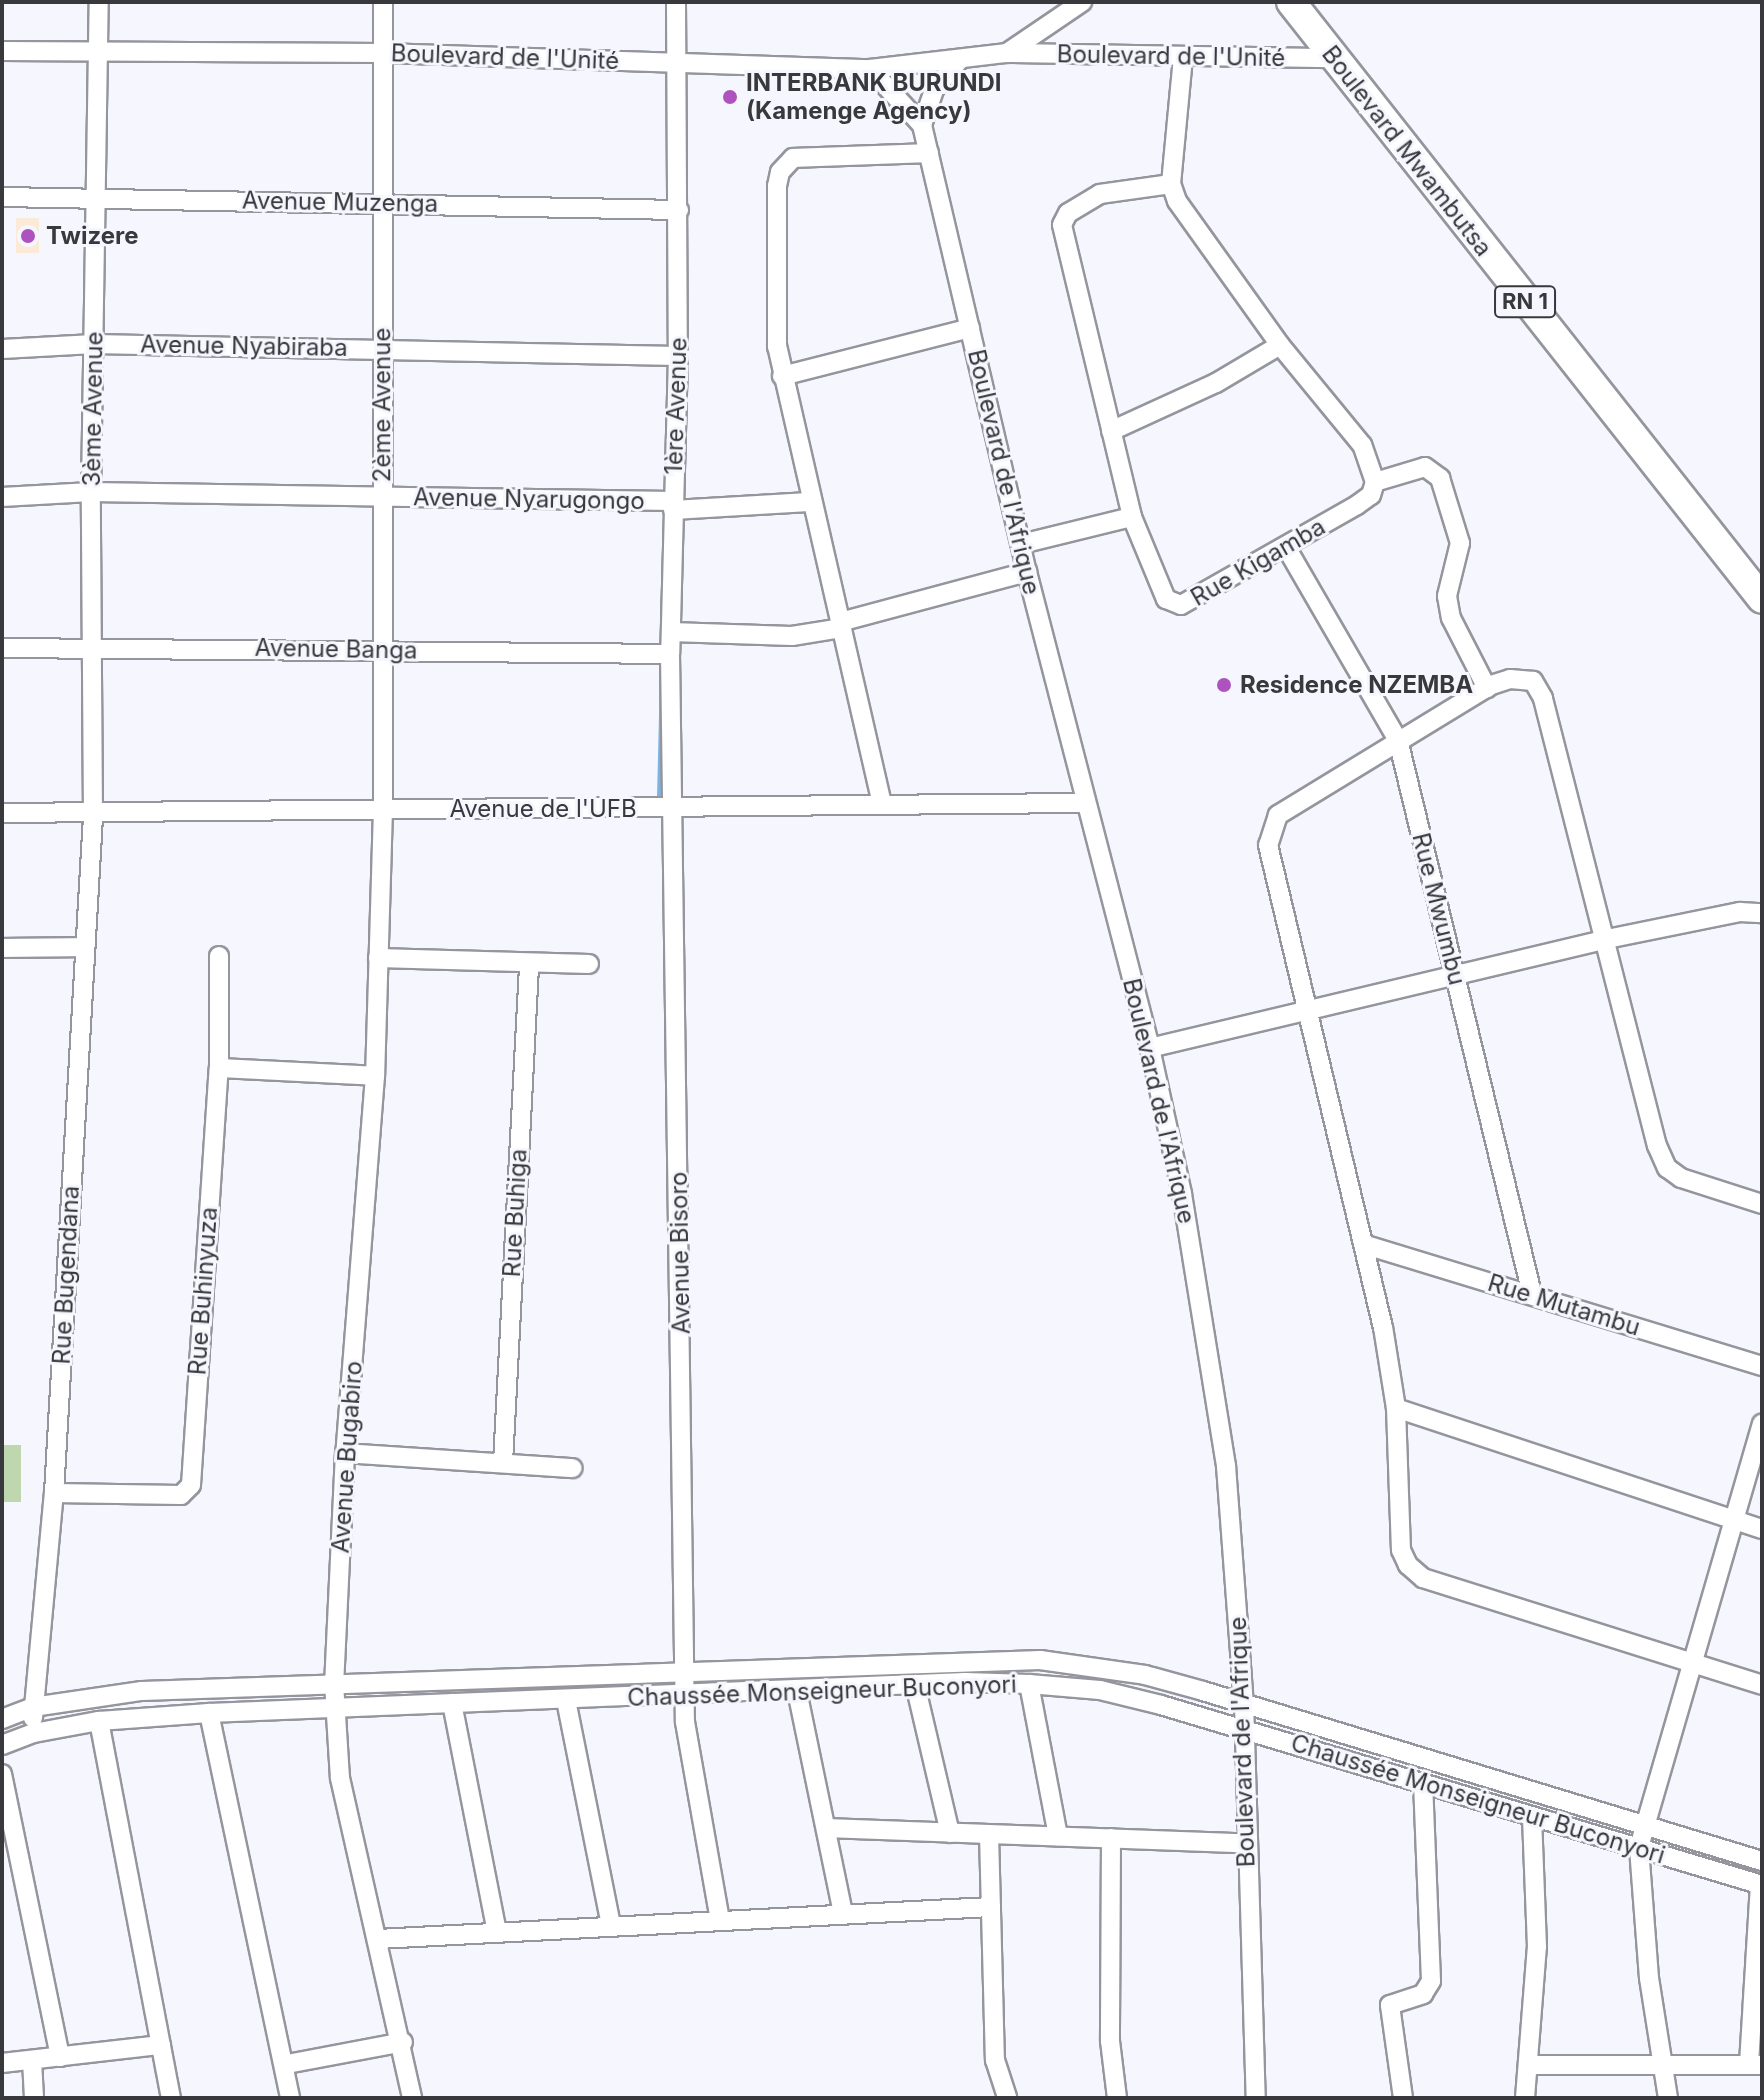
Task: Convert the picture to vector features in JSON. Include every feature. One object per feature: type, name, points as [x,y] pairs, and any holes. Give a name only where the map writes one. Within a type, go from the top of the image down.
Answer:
[{"type":"highway","name":"Boulevard Mwambutsa","points":[[1291,2],[1762,599]]},
{"type":"street","name":"3ème Avenue","points":[[93,816],[91,492],[99,2]]},
{"type":"street","name":"2ème Avenue","points":[[383,2],[383,809]]},
{"type":"street","name":"1ère Avenue","points":[[676,2],[678,356],[670,654],[676,809]]},
{"type":"street","name":"Boulevard de l'Unité","points":[[1007,53],[1082,2]]},
{"type":"street","name":"Boulevard de l'Unité","points":[[2,51],[100,54],[382,53],[870,69],[1007,53],[1334,58]]},
{"type":"street","points":[[1183,58],[1171,184],[1184,213],[1280,345],[1362,445],[1375,482],[1425,467],[1440,478],[1460,543],[1447,596],[1451,618],[1487,688]]},
{"type":"street","points":[[922,125],[935,88],[960,59]]},
{"type":"street","name":"Boulevard de l'Afrique","points":[[870,69],[922,125],[1027,572],[1150,1048],[1218,1402],[1244,1703],[1256,2098]]},
{"type":"street","points":[[882,804],[782,376],[775,321],[777,186],[786,163],[793,158],[929,153]]},
{"type":"street","points":[[1021,544],[1132,517],[1062,225],[1068,213],[1100,194],[1171,184]]},
{"type":"street","name":"Avenue Muzenga","points":[[2,197],[679,210]]},
{"type":"street","points":[[782,376],[970,328]]},
{"type":"street","name":"Avenue Nyabiraba","points":[[2,349],[94,344],[678,356]]},
{"type":"street","points":[[1111,431],[1216,383],[1280,345]]},
{"type":"street","name":"Rue Kigamba","points":[[1132,517],[1166,599],[1175,605],[1187,603],[1364,500],[1375,482]]},
{"type":"street","name":"Avenue Nyarugongo","points":[[2,497],[91,492],[673,505],[809,502]]},
{"type":"street","name":"Rue Mwumbu","points":[[1286,547],[1398,740],[1532,1294]]},
{"type":"street","points":[[671,632],[792,636],[1027,572]]},
{"type":"street","name":"Avenue Banga","points":[[2,648],[92,645],[670,654]]},
{"type":"street","points":[[1762,1204],[1681,1178],[1667,1168],[1657,1146],[1607,939],[1543,698],[1533,681],[1510,679],[1487,688],[1288,806],[1271,826],[1268,845],[1366,1245],[1396,1408],[1401,1550],[1408,1565],[1423,1578],[1762,1685]]},
{"type":"street","name":"Avenue de l'UFB","points":[[2,813],[93,816],[383,809],[676,809],[1085,803]]},
{"type":"street","name":"Avenue Bugabiro","points":[[383,809],[375,1076],[345,1453],[334,1707],[340,1778],[403,2042],[412,2098]]},
{"type":"street","name":"Avenue Bisoro","points":[[676,809],[685,1696],[689,1758],[720,1920]]},
{"type":"street","name":"Rue Bugendana","points":[[34,1733],[33,1707],[54,1493],[93,816]]},
{"type":"street","points":[[1150,1048],[1607,939],[1740,912],[1762,913]]},
{"type":"street","points":[[2,948],[85,947]]},
{"type":"street","name":"Rue Buhinyuza","points":[[54,1493],[188,1492],[219,1068],[219,956]]},
{"type":"street","points":[[378,958],[589,964]]},
{"type":"street","name":"Rue Buhiga","points":[[503,1463],[529,964]]},
{"type":"street","points":[[219,1068],[375,1076]]},
{"type":"street","name":"Rue Mutambu","points":[[1366,1245],[1762,1366]]},
{"type":"street","points":[[1396,1408],[1762,1529]]},
{"type":"street","points":[[1668,2098],[1646,1948],[1639,1847],[1690,1663],[1762,1424]]},
{"type":"street","points":[[345,1453],[573,1468]]},
{"type":"street","name":"Chaussée Monseigneur Buconyori","points":[[2,1719],[33,1707],[142,1691],[1040,1660],[1145,1675],[1762,1861]]},
{"type":"street","points":[[915,1684],[950,1833]]},
{"type":"street","name":"Chaussée Monseigneur Buconyori","points":[[2,1745],[34,1733],[99,1721],[209,1713],[685,1696],[915,1684],[1029,1684],[1100,1690],[1243,1728],[1761,1885]]},
{"type":"street","points":[[1029,1684],[1058,1836]]},
{"type":"street","points":[[797,1691],[828,1828],[843,1914]]},
{"type":"street","points":[[566,1700],[611,1926]]},
{"type":"street","points":[[452,1703],[497,1932]]},
{"type":"street","points":[[209,1713],[287,2064],[290,2098]]},
{"type":"street","points":[[99,1721],[171,2098]]},
{"type":"street","points":[[2,1774],[60,2057]]},
{"type":"street","points":[[1403,2098],[1390,2005],[1423,1994],[1431,1981],[1423,1784]]},
{"type":"street","points":[[1525,2098],[1537,1947],[1532,1818]]},
{"type":"street","points":[[828,1828],[1246,1843]]},
{"type":"street","points":[[989,1834],[995,2060],[1007,2098]]},
{"type":"street","points":[[1111,1838],[1110,2041],[1117,2098]]},
{"type":"street","points":[[1529,2065],[1755,2064],[1761,1885]]},
{"type":"street","points":[[378,1939],[991,1907]]},
{"type":"street","points":[[287,2064],[403,2042]]},
{"type":"street","points":[[2,2063],[161,2045]]},
{"type":"street","points":[[32,2060],[34,2098]]},
{"type":"shaded area","name":"Twizere","points":[[16,218],[39,218],[39,253],[16,253]]},
{"type":"green space","points":[[2,1445],[21,1445],[21,1502],[2,1502]]},
{"type":"waterway","points":[[659,797],[666,510]]},
{"type":"place","name":"INTERBANK BURUNDI (Kamenge Agency)","points":[[730,97]]},
{"type":"place","name":"Twizere","points":[[28,236]]},
{"type":"place","name":"Residence NZEMBA","points":[[1224,685]]}]
